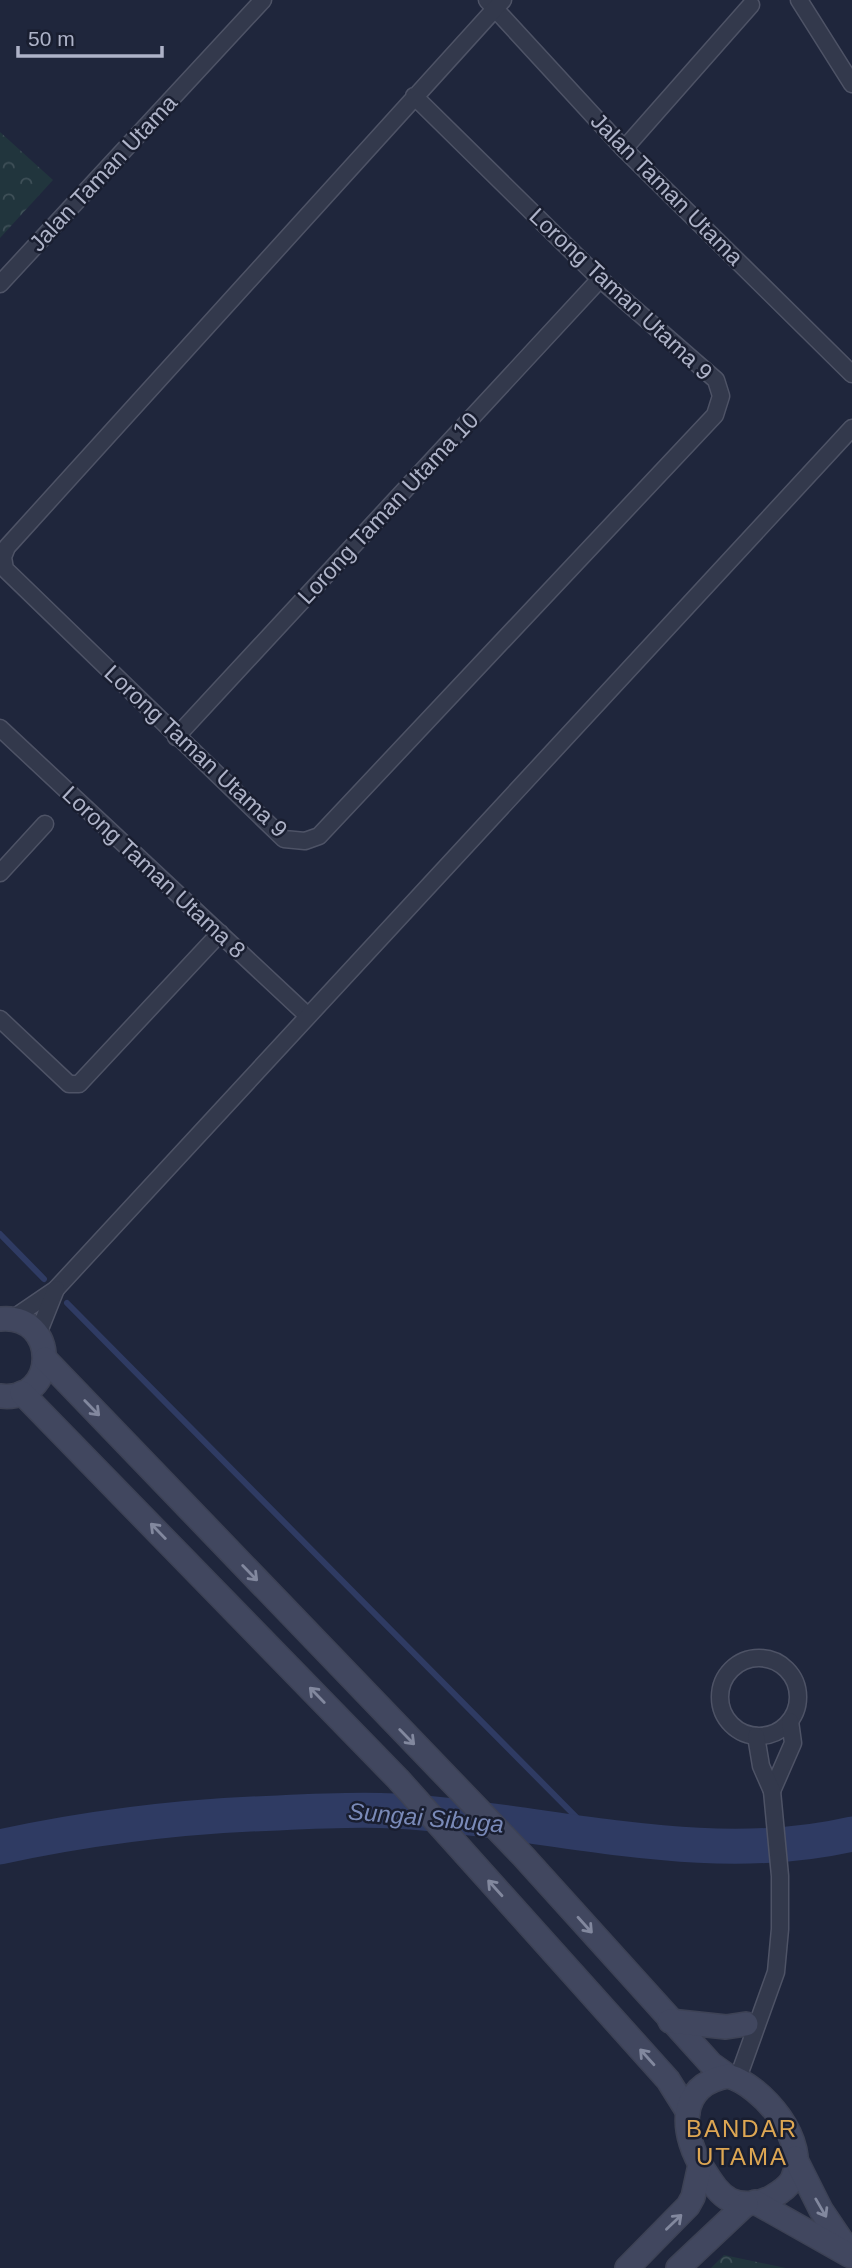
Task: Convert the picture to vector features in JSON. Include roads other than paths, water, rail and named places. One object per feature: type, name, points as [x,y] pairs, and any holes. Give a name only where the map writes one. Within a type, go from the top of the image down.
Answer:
[{"type":"street","name":"Jalan Taman Utama","points":[[0,284],[263,0]]},
{"type":"street","points":[[799,0],[852,84]]},
{"type":"street","name":"Jalan Taman Utama","points":[[495,3],[624,149],[852,374]]},
{"type":"street","name":"Lorong Taman Utama 9","points":[[414,96],[600,279],[716,380],[721,396],[715,415],[319,836],[304,841],[285,839],[176,737],[5,569],[3,557],[7,547],[495,3]]},
{"type":"street","points":[[624,149],[751,5]]},
{"type":"street","name":"Lorong Taman Utama 10","points":[[176,737],[600,279]]},
{"type":"street","points":[[4,1318],[56,1289],[852,428]]},
{"type":"street","name":"Lorong Taman Utama 8","points":[[0,728],[308,1016]]},
{"type":"street","points":[[0,873],[45,824]]},
{"type":"street","points":[[0,1019],[69,1084],[79,1084],[220,933]]},
{"type":"street","points":[[38,1334],[56,1289]]},
{"type":"street","points":[[4,1318],[22,1321],[38,1334],[44,1346],[45,1359],[39,1380],[11,1395],[398,1779],[668,2081],[688,2112]]},
{"type":"street","points":[[45,1359],[523,1856],[711,2064],[758,2091],[774,2108],[792,2141],[795,2172],[791,2183],[765,2201],[732,2201],[720,2193],[700,2165],[690,2143],[688,2112],[694,2095],[704,2083],[733,2077]]},
{"type":"street","points":[[755,1658],[768,1659],[789,1672],[797,1696],[796,1709],[790,1721],[775,1733],[756,1736],[733,1727],[720,1704],[720,1691],[731,1668],[742,1661],[755,1658]]},
{"type":"street","points":[[773,1798],[793,1743],[790,1721]]},
{"type":"street","points":[[733,2077],[776,1972],[778,1946],[780,1876],[773,1798],[761,1766],[756,1736]]},
{"type":"street","points":[[733,2077],[746,2024],[778,1946]]},
{"type":"street","points":[[670,2021],[726,2026],[746,2024]]},
{"type":"street","points":[[795,2158],[821,2210],[852,2256]]},
{"type":"street","points":[[627,2268],[688,2206],[694,2197],[700,2165]]},
{"type":"street","points":[[750,2203],[852,2256]]},
{"type":"street","points":[[678,2268],[750,2203]]},
{"type":"waterway","points":[[0,1234],[44,1279]]},
{"type":"waterway","points":[[67,1303],[592,1833]]},
{"type":"waterway","name":"Sungai Sibuga","points":[[0,1847],[104,1828],[173,1820],[351,1810],[451,1816],[681,1844],[738,1846],[795,1843],[852,1834]]},
{"type":"district","name":"BANDAR UTAMA","points":[[742,2143]]}]
